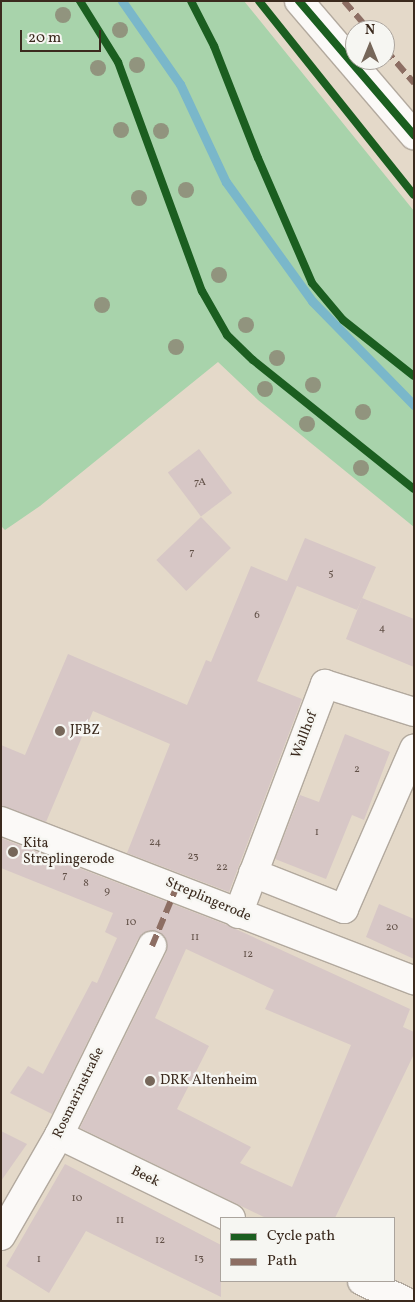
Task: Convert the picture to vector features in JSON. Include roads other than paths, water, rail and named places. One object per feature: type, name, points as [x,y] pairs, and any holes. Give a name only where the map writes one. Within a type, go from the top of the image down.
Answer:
[{"type":"street","points":[[299,1],[414,135]]},
{"type":"street","name":"Wallhof","points":[[238,914],[325,684],[414,712]]},
{"type":"street","points":[[253,873],[344,909],[414,749]]},
{"type":"street","name":"Streplingerode","points":[[1,821],[178,886],[238,914],[331,946],[414,980]]},
{"type":"street","name":"Rosmarinstraße","points":[[1,1236],[59,1135],[152,946]]},
{"type":"street","name":"Beek","points":[[59,1135],[229,1217]]},
{"type":"street","points":[[364,1282],[405,1301]]},
{"type":"street","points":[[411,1301],[414,1295]]},
{"type":"waterway","points":[[122,1],[180,84],[226,182],[312,301],[414,405]]},
{"type":"place","name":"JFBZ","points":[[60,731]]},
{"type":"place","name":"Kita Streplingerode","points":[[13,852]]},
{"type":"place","name":"DRK Altenheim","points":[[150,1081]]}]
